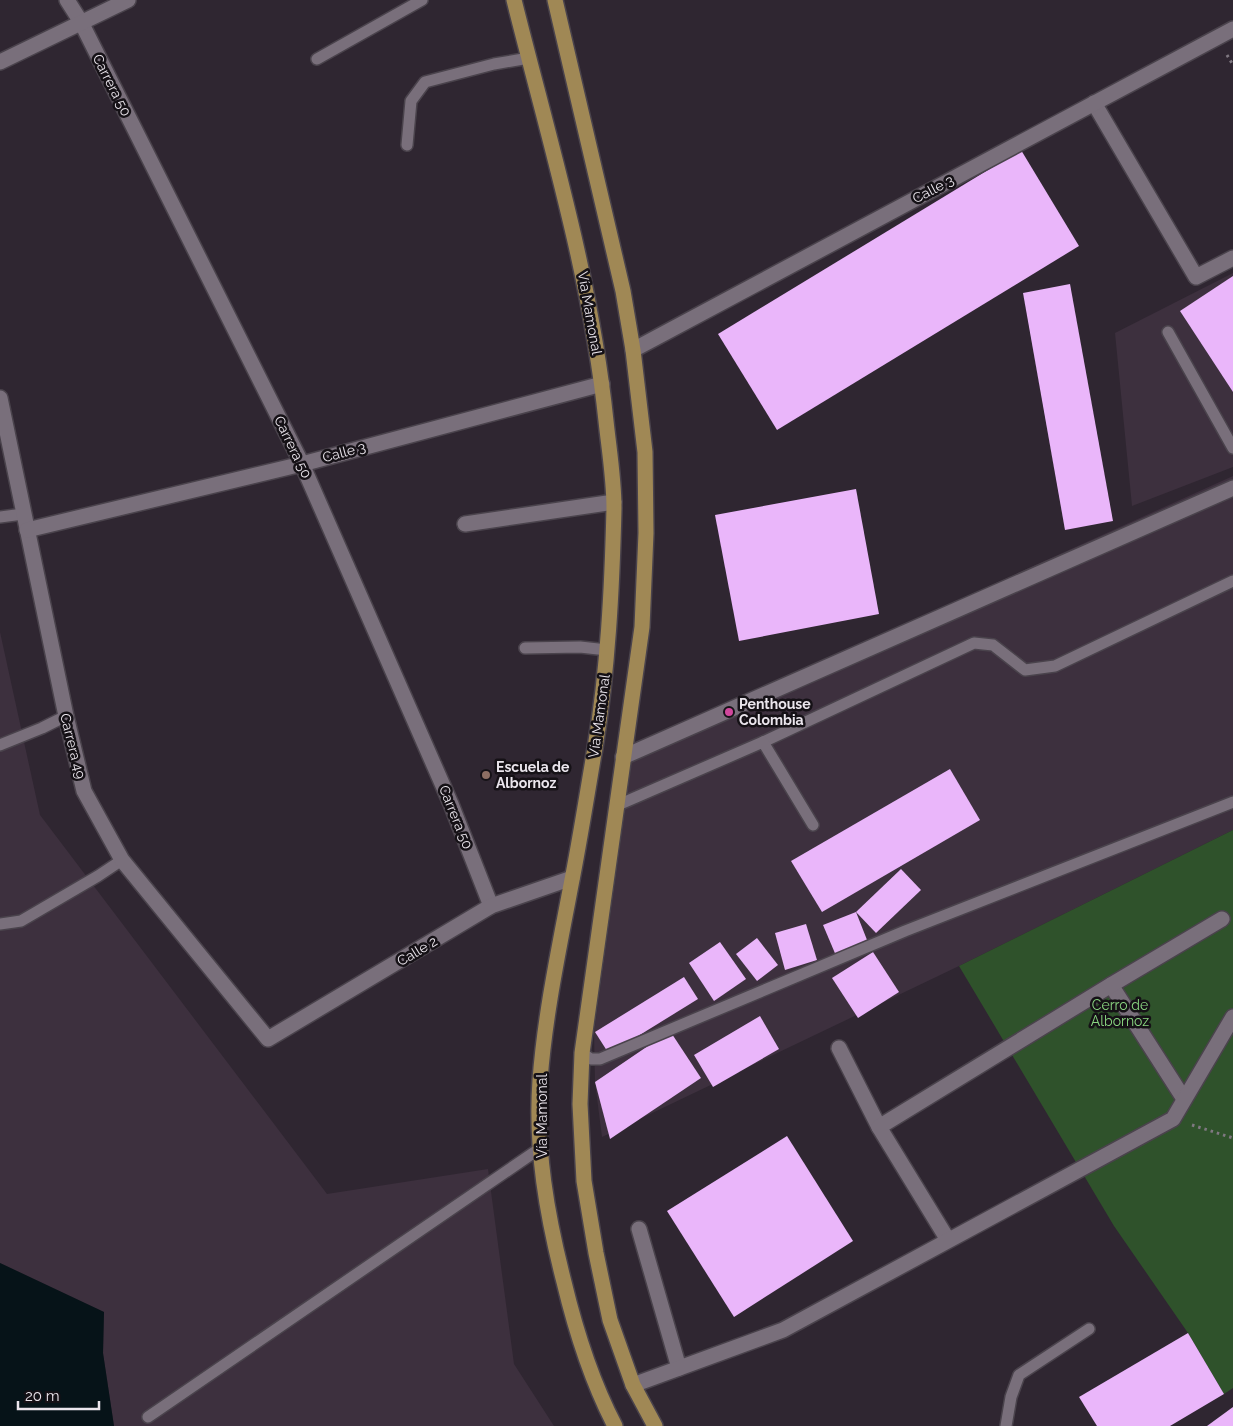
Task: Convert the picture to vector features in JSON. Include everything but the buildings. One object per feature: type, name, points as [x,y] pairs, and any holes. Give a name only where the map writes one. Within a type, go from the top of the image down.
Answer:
[{"type":"main road","name":"Vía Mamonal","points":[[514,0],[559,171],[585,282],[602,384],[614,502],[611,615],[607,650],[596,744],[552,985],[540,1081],[539,1149],[555,1246],[576,1332],[601,1400],[615,1426]]},
{"type":"main road","points":[[556,0],[623,291],[645,452],[646,533],[642,627],[582,1053],[580,1104],[584,1181],[610,1320],[632,1385],[655,1426]]},
{"type":"street","name":"Carrera 50","points":[[68,0],[81,22],[302,464],[452,804],[491,906]]},
{"type":"street","points":[[0,62],[128,0]]},
{"type":"street","name":"Calle 3","points":[[632,350],[1233,29]]},
{"type":"street","points":[[1094,103],[1196,277],[1233,258]]},
{"type":"street","name":"Calle 3","points":[[27,530],[302,464],[602,384]]},
{"type":"street","name":"Carrera 49","points":[[0,398],[3,420],[66,716],[84,791],[122,860],[268,1039]]},
{"type":"street","points":[[624,758],[1233,488]]},
{"type":"street","points":[[465,524],[614,502]]},
{"type":"street","name":"Calle 2","points":[[268,1039],[491,906],[572,878]]},
{"type":"street","points":[[879,1127],[1222,919]]},
{"type":"street","points":[[1111,985],[1184,1099]]},
{"type":"street","points":[[632,1385],[783,1330],[1173,1119],[1233,1017]]},
{"type":"street","points":[[839,1048],[879,1127],[948,1240]]},
{"type":"street","points":[[639,1229],[679,1368]]},
{"type":"lane","points":[[317,59],[422,0]]},
{"type":"lane","points":[[407,145],[411,101],[425,82],[494,64],[529,58]]},
{"type":"lane","points":[[1168,332],[1233,448]]},
{"type":"lane","points":[[0,517],[23,514]]},
{"type":"lane","points":[[618,805],[763,742],[974,644],[993,645],[1026,670],[1055,666],[1233,581]]},
{"type":"lane","points":[[525,648],[580,647],[607,650]]},
{"type":"lane","points":[[0,745],[66,716]]},
{"type":"lane","points":[[763,742],[813,825]]},
{"type":"lane","points":[[582,1053],[591,1059],[600,1059],[905,931],[1233,802]]},
{"type":"lane","points":[[0,924],[20,921],[122,860]]},
{"type":"lane","points":[[148,1417],[539,1149]]},
{"type":"lane","points":[[1006,1426],[1011,1397],[1019,1375],[1089,1329]]},
{"type":"path","points":[[1173,1119],[1233,1138]]},
{"type":"shaded area","points":[[1233,273],[1233,467],[1132,506],[1115,333]]},
{"type":"shaded area","points":[[1233,476],[1233,830],[959,966],[602,1137],[595,1082],[594,1033],[634,746]]},
{"type":"shaded area","points":[[0,632],[40,815],[327,1194],[488,1169],[514,1364],[554,1426],[114,1426],[103,1353],[104,1312],[0,1263]]},
{"type":"shaded area","points":[[0,1263],[104,1312],[103,1353],[114,1426],[0,1426]]},
{"type":"green space","name":"Cerro de Albornoz","points":[[1233,830],[1233,1388],[1224,1394],[1188,1333],[1114,1226],[959,966]]},
{"type":"place","name":"Penthouse Colombia","points":[[729,712]]},
{"type":"place","name":"Escuela de Albornoz","points":[[486,775]]}]
